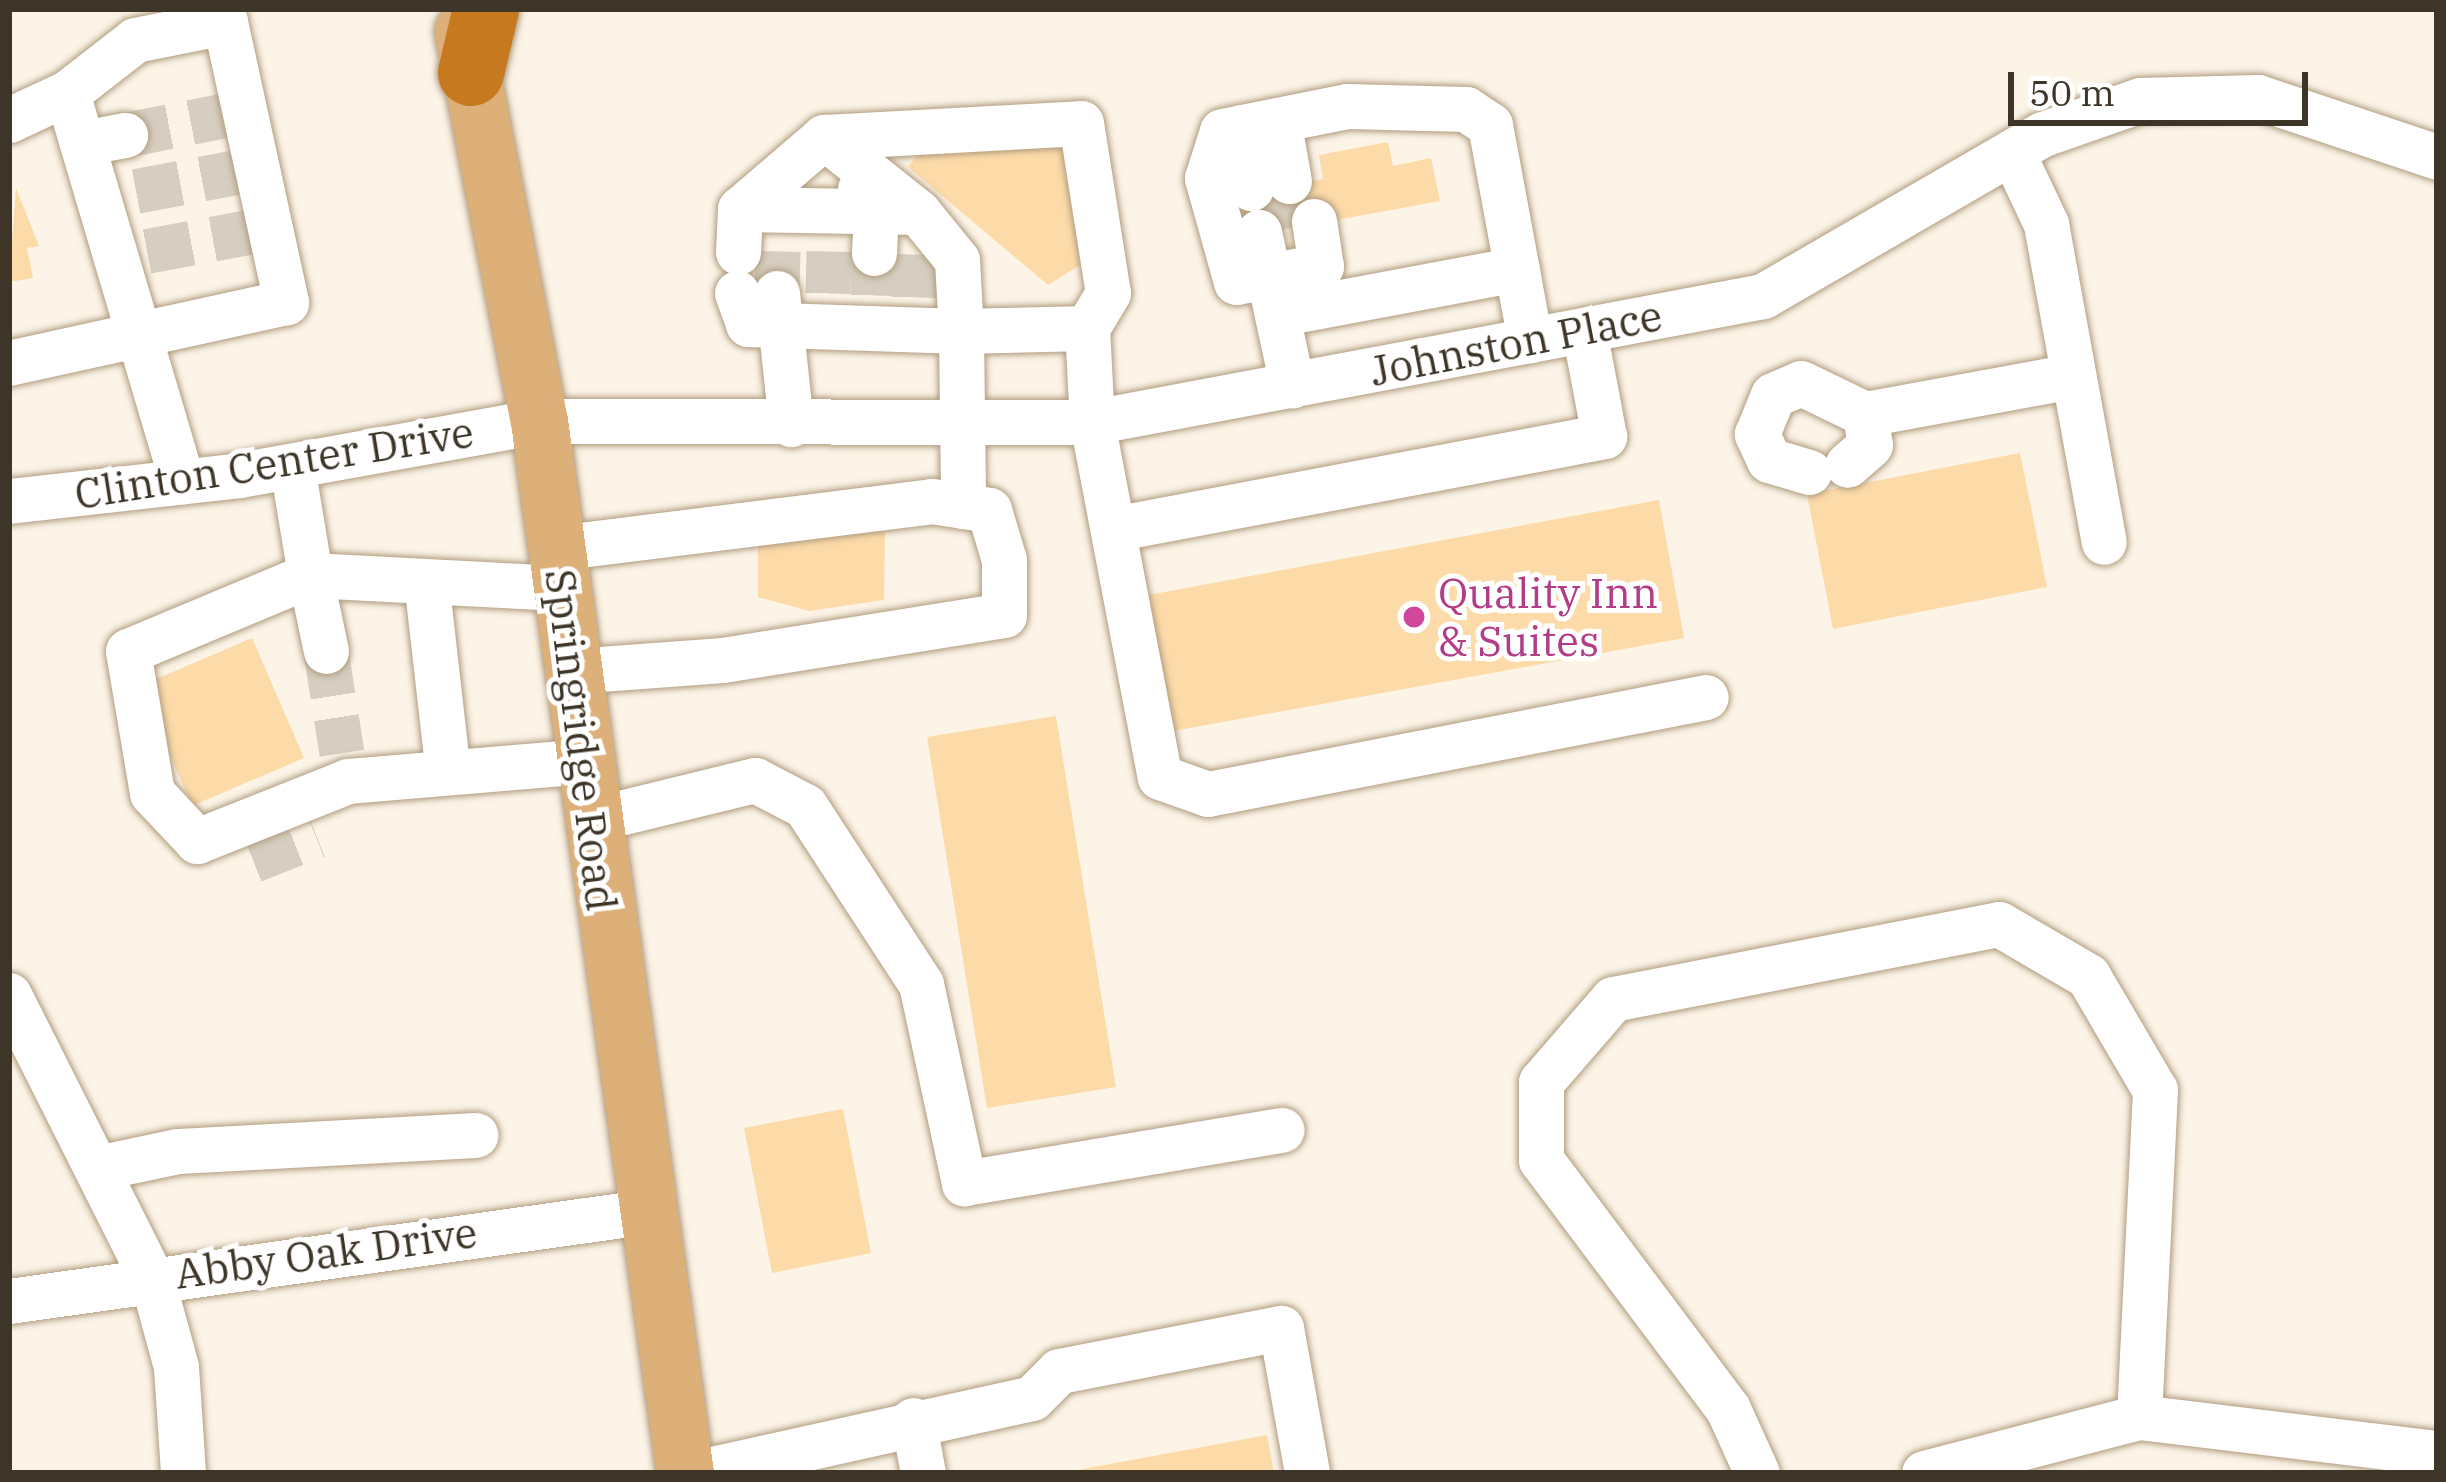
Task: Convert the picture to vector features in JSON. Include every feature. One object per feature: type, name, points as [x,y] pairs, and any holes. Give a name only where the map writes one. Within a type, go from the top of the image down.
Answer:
[{"type":"main road","name":"Springridge Road","points":[[466,29],[539,421],[643,1212],[690,1473]]},
{"type":"street","points":[[9,120],[67,93],[135,40],[225,22],[236,114],[259,230],[286,302],[141,339],[9,363]]},
{"type":"street","points":[[67,93],[104,139],[132,254],[141,339],[182,481]]},
{"type":"street","name":"Johnston Place","points":[[539,421],[1092,422],[1763,296],[2012,152],[2140,100],[2258,97],[2437,158]]},
{"type":"street","points":[[1517,269],[1277,256],[1223,265],[1207,178],[1259,124],[1347,106],[1466,109],[1490,124],[1517,269],[1530,340]]},
{"type":"street","points":[[824,137],[1082,123],[1108,293],[1088,328],[1092,422],[1160,777],[1208,794],[1706,697]]},
{"type":"street","points":[[1259,124],[1269,185],[1259,124]]},
{"type":"street","points":[[791,424],[761,262],[824,137]]},
{"type":"street","points":[[824,137],[872,272]]},
{"type":"street","points":[[824,137],[872,272]]},
{"type":"street","points":[[2012,152],[2046,224],[2104,542]]},
{"type":"street","points":[[1277,256],[1292,385]]},
{"type":"street","points":[[761,262],[872,272],[957,260],[963,506]]},
{"type":"street","points":[[761,262],[872,272],[961,331],[1088,328]]},
{"type":"street","points":[[1113,529],[1604,436],[1584,330]]},
{"type":"street","points":[[1865,414],[1870,445],[1828,468],[1761,448],[1759,420],[1773,394],[1801,383],[1865,414],[2073,376]]},
{"type":"street","name":"Clinton Center Drive","points":[[9,501],[292,466],[539,421]]},
{"type":"street","points":[[292,466],[326,651]]},
{"type":"street","points":[[253,860],[197,841],[152,793],[128,651],[310,575],[427,589],[558,568],[796,511],[963,506],[989,510],[1004,615],[724,660],[572,671]]},
{"type":"street","points":[[427,589],[447,766]]},
{"type":"street","points":[[197,841],[341,773],[584,761]]},
{"type":"street","points":[[316,835],[341,773]]},
{"type":"street","points":[[591,820],[755,779],[805,806],[922,983],[964,1183],[1282,1130]]},
{"type":"street","points":[[1756,1473],[1728,1409],[1541,1160],[1541,1082],[1613,999],[1999,924],[2088,976],[2155,1090],[2140,1418]]},
{"type":"street","points":[[9,995],[152,1279],[176,1367],[183,1473]]},
{"type":"street","points":[[97,1168],[178,1151],[476,1135]]},
{"type":"street","name":"Abby Oak Drive","points":[[9,1301],[643,1212]]},
{"type":"street","points":[[690,1473],[913,1420],[1032,1398],[1059,1371],[1281,1328],[1307,1473]]},
{"type":"street","points":[[1924,1473],[2140,1418],[2437,1454]]},
{"type":"street","points":[[913,1420],[922,1473]]},
{"type":"building","points":[[1053,140],[1071,159],[1080,265],[1048,285],[908,167],[929,142]]},
{"type":"building","points":[[1388,142],[1393,166],[1431,158],[1440,201],[1223,241],[1215,198],[1323,179],[1319,155]]},
{"type":"building","points":[[16,188],[39,246],[27,248],[33,278],[9,282]]},
{"type":"building","points":[[2020,453],[2047,587],[1833,629],[1807,494]]},
{"type":"building","name":"Quality Inn & Suites","points":[[1659,500],[1684,638],[1168,732],[1143,596]]},
{"type":"building","points":[[885,523],[884,600],[809,611],[758,597],[758,541]]},
{"type":"building","points":[[252,638],[304,758],[192,806],[140,686]]},
{"type":"building","points":[[1056,716],[1116,1087],[987,1108],[927,737]]},
{"type":"building","points":[[843,1109],[871,1253],[772,1273],[744,1128]]},
{"type":"building","points":[[1267,1435],[1274,1473],[1072,1473],[1072,1471]]},
{"type":"tunnel","points":[[125,135],[226,115]]},
{"type":"tunnel","points":[[136,191],[237,172]]},
{"type":"tunnel","points":[[1269,185],[1276,230]]},
{"type":"tunnel","points":[[147,251],[249,232]]},
{"type":"tunnel","points":[[777,293],[778,251]]},
{"type":"tunnel","points":[[828,293],[829,251]]},
{"type":"tunnel","points":[[873,295],[874,253]]},
{"type":"tunnel","points":[[914,297],[915,254]]},
{"type":"tunnel","points":[[326,651],[342,753]]},
{"type":"tunnel","points":[[253,860],[316,835]]},
{"type":"place","name":"Quality Inn & Suites","points":[[1414,617]]}]
